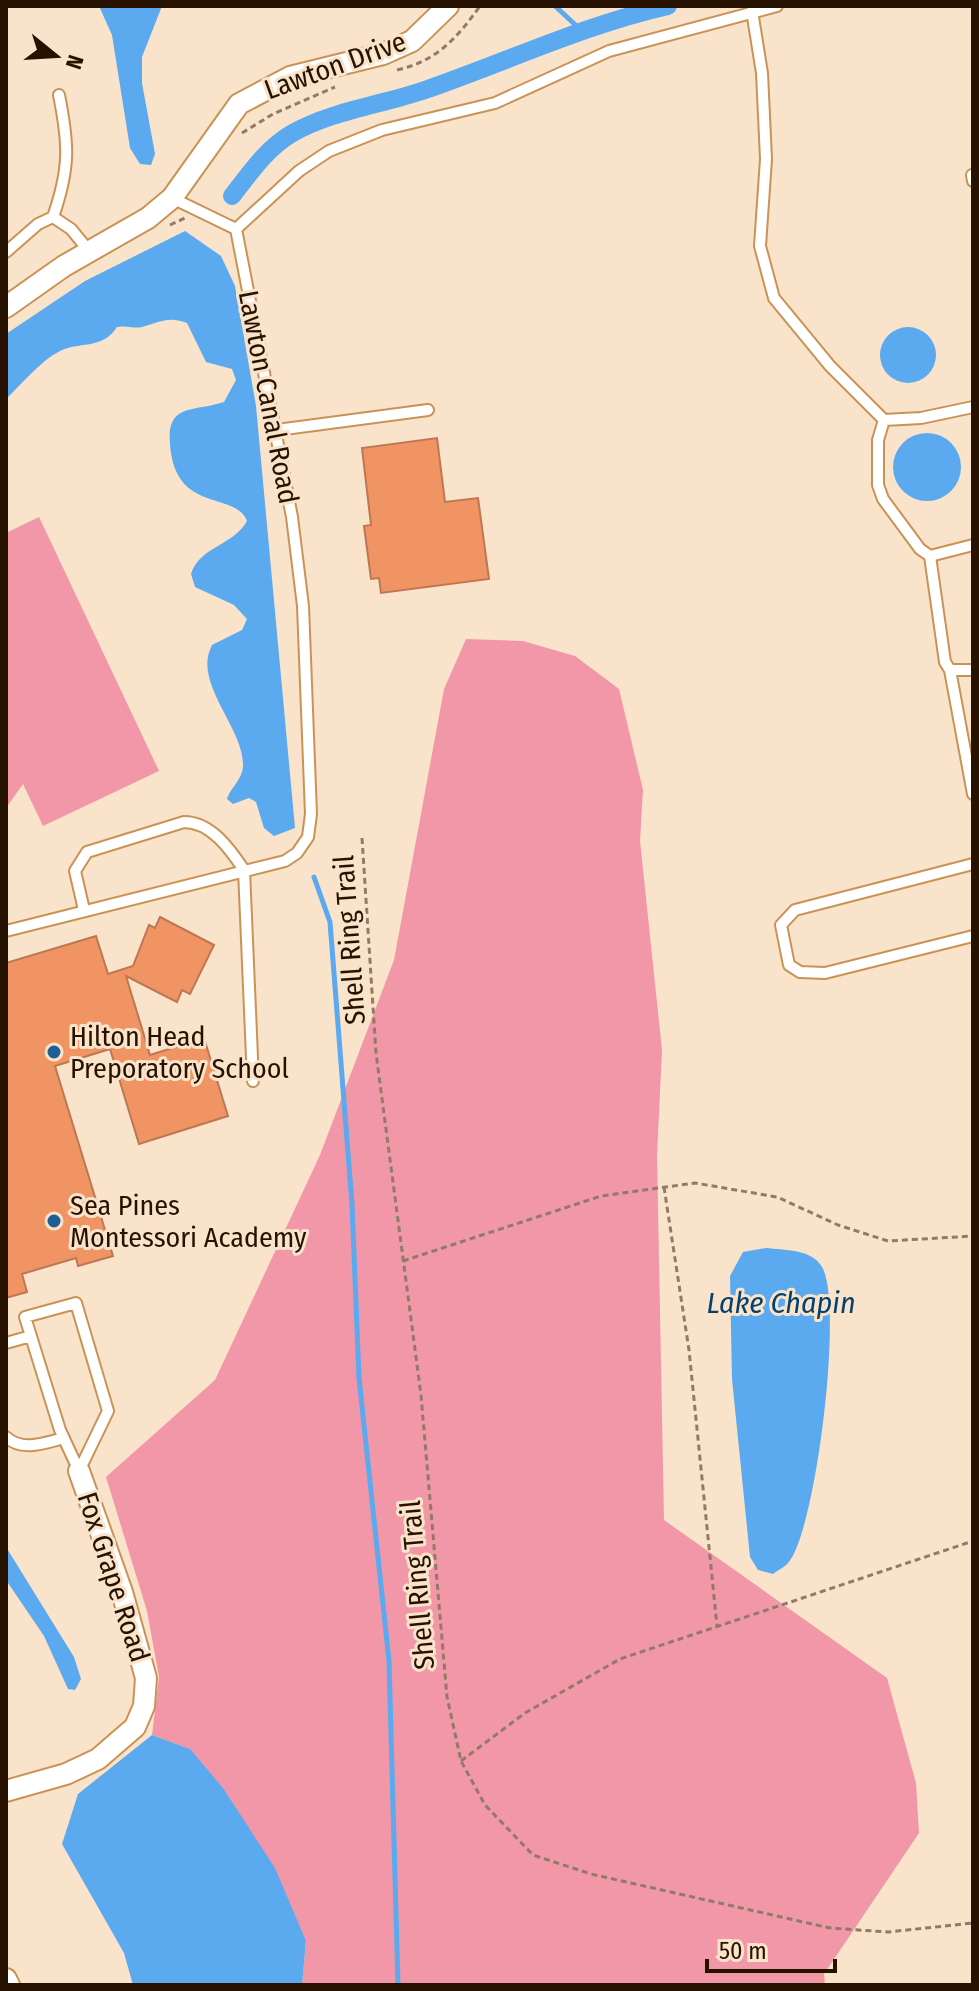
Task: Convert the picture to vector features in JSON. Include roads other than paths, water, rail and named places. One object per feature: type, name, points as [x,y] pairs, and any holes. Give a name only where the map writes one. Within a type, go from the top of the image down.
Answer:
[{"type":"street","name":"Lawton Drive","points":[[6,307],[89,251],[181,202],[239,104],[290,77],[356,62],[412,41],[448,6]]},
{"type":"street","name":"Fox Grape Road","points":[[6,1791],[66,1774],[98,1759],[135,1727],[144,1706],[146,1678],[122,1592],[79,1471]]},
{"type":"street","points":[[6,1979],[9,1985]]},
{"type":"lane","points":[[181,202],[236,229],[299,171],[329,151],[382,130],[495,103],[609,51],[777,6]]},
{"type":"lane","points":[[752,11],[762,73],[766,159],[760,246],[774,298],[830,366],[884,420],[921,418],[973,407]]},
{"type":"lane","points":[[6,252],[38,224],[53,217],[66,179],[67,135],[59,95]]},
{"type":"lane","points":[[53,217],[71,229],[89,251]]},
{"type":"lane","name":"Lawton Canal Road","points":[[6,931],[285,861],[297,853],[308,837],[311,814],[303,606],[277,430],[236,229]]},
{"type":"lane","points":[[277,430],[428,410]]},
{"type":"lane","points":[[884,420],[878,440],[878,485],[883,499],[920,549],[930,556],[945,662],[950,670],[956,720],[973,794]]},
{"type":"lane","points":[[930,556],[973,545]]},
{"type":"lane","points":[[950,670],[973,670]]},
{"type":"lane","points":[[84,910],[75,871],[87,852],[184,822],[195,822],[232,853],[244,870],[253,1081]]},
{"type":"lane","points":[[973,864],[795,910],[781,925],[789,965],[800,972],[825,973],[973,936]]},
{"type":"lane","points":[[76,1303],[108,1411],[79,1471],[64,1438],[25,1317],[76,1303]]},
{"type":"lane","points":[[6,1343],[31,1336]]},
{"type":"lane","points":[[6,1437],[11,1442],[32,1446],[64,1438]]},
{"type":"water","points":[[99,6],[162,6],[142,57],[142,83],[155,154],[151,165],[140,164],[130,148],[112,35]]},
{"type":"water","points":[[185,231],[221,256],[235,286],[256,406],[295,828],[274,836],[264,828],[256,802],[249,798],[233,804],[227,799],[242,770],[241,750],[208,674],[212,645],[242,630],[247,619],[234,605],[195,587],[191,574],[202,557],[234,536],[247,521],[231,506],[206,498],[182,482],[174,466],[170,444],[170,431],[177,415],[224,402],[236,380],[232,369],[206,362],[187,323],[164,320],[139,327],[117,327],[98,342],[60,351],[38,367],[6,399],[6,334],[85,281]]},
{"type":"water","points":[[908,327],[928,335],[936,355],[928,375],[908,383],[888,375],[880,355],[888,335]]},
{"type":"water","points":[[934,433],[955,448],[961,467],[959,480],[951,491],[934,501],[920,501],[903,491],[895,480],[893,460],[903,443],[914,435]]},
{"type":"water","name":"Lake Chapin","points":[[766,1248],[797,1252],[817,1261],[822,1267],[828,1289],[830,1324],[824,1417],[808,1509],[798,1543],[788,1563],[773,1574],[758,1570],[750,1557],[732,1379],[730,1276],[743,1252]]},
{"type":"water","points":[[6,1547],[74,1657],[81,1679],[75,1690],[68,1689],[44,1636],[6,1580]]},
{"type":"water","points":[[152,1735],[190,1749],[223,1788],[275,1868],[306,1941],[302,1985],[133,1985],[124,1953],[62,1844],[78,1794]]},
{"type":"waterway","points":[[555,6],[582,31]]},
{"type":"waterway","points":[[232,196],[274,147],[306,126],[425,90],[606,23],[668,6]]},
{"type":"waterway","points":[[314,877],[330,922],[352,1204],[359,1378],[389,1661],[398,1985]]},
{"type":"place","name":"Hilton Head Preporatory School","points":[[54,1052]]},
{"type":"place","name":"Sea Pines Montessori Academy","points":[[54,1221]]}]
